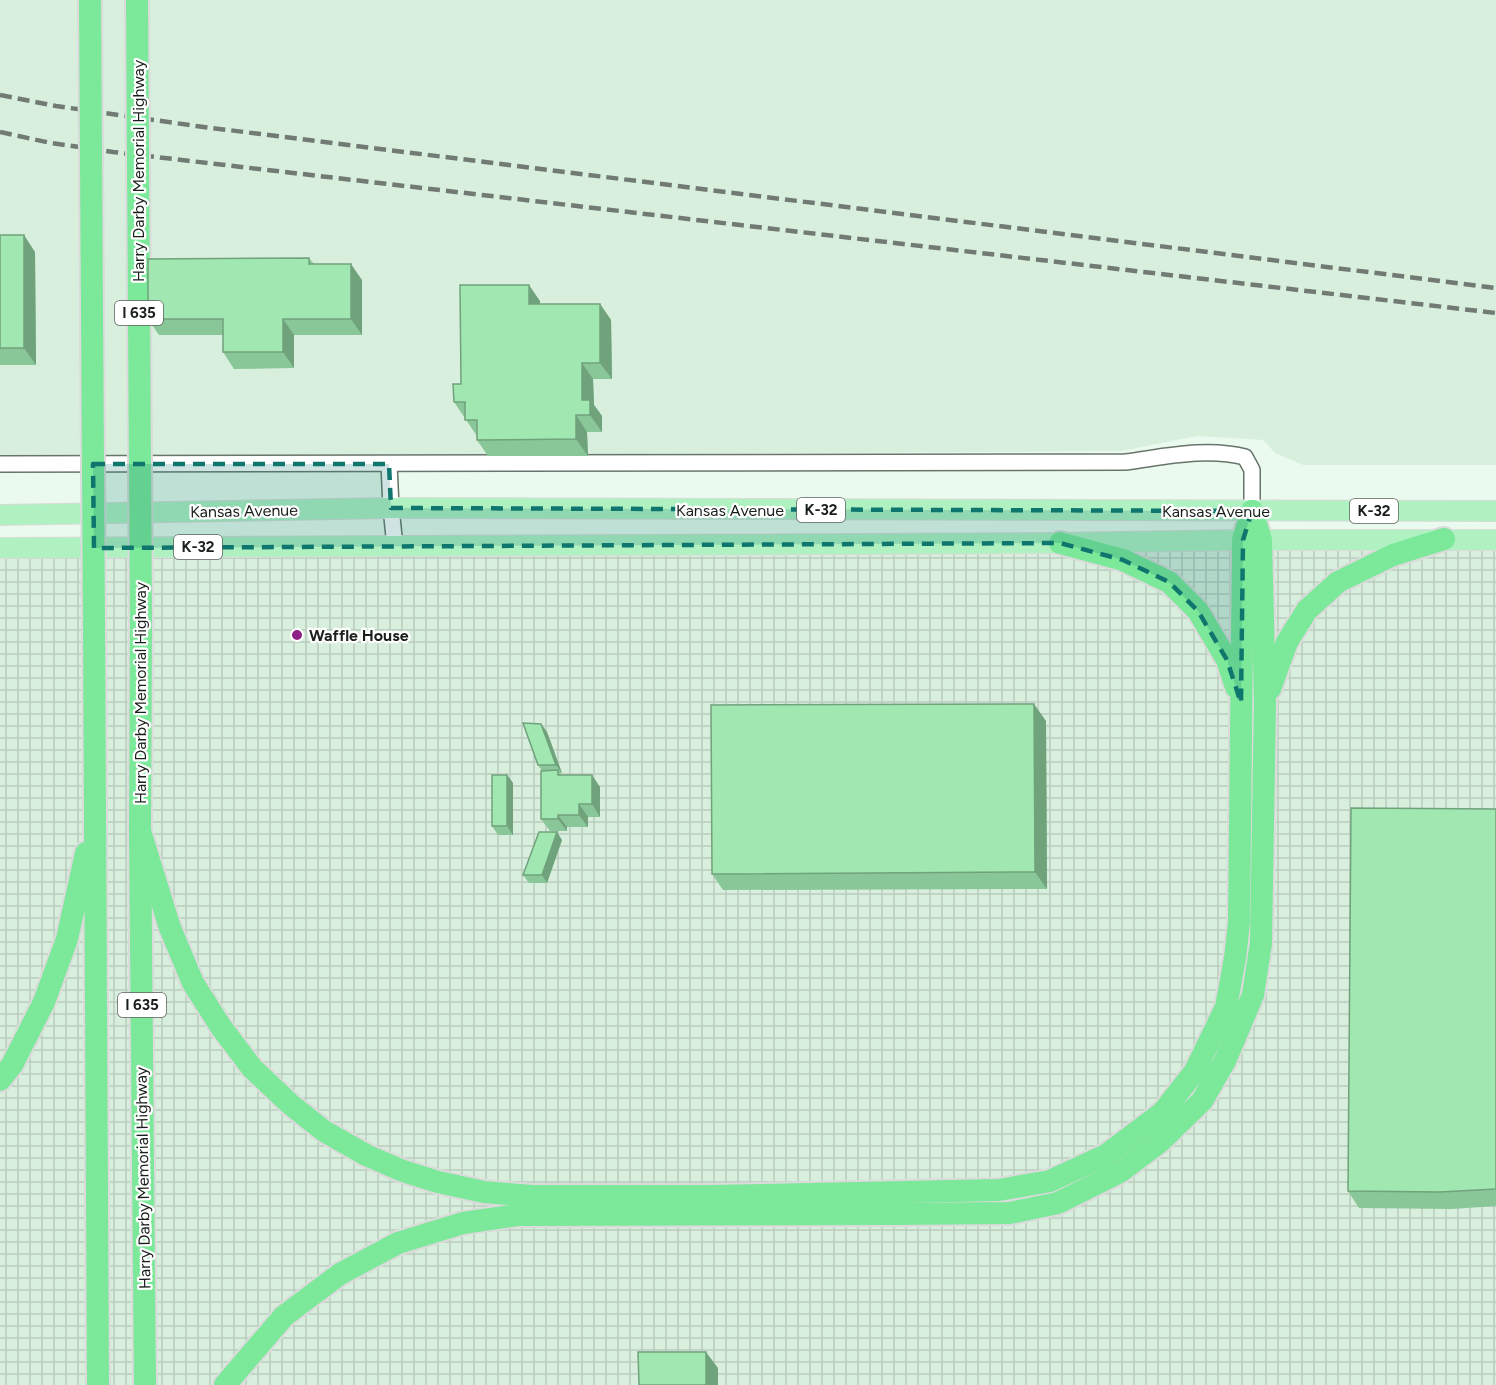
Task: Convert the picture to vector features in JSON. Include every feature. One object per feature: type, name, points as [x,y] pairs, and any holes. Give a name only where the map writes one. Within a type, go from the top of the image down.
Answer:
[{"type":"highway","name":"I 635","points":[[90,0],[98,1385]]},
{"type":"highway","name":"Harry Darby Memorial Highway","points":[[137,0],[140,831],[146,1385]]},
{"type":"highway","points":[[140,831],[170,928],[193,983],[221,1028],[252,1068],[290,1104],[324,1131],[366,1155],[403,1171],[438,1182],[484,1192],[532,1196],[711,1196],[999,1190],[1050,1181],[1106,1155],[1163,1112],[1196,1071],[1226,1007],[1239,922],[1241,703],[1252,512]]},
{"type":"highway","points":[[1265,702],[1287,642],[1307,610],[1338,582],[1393,555],[1444,539]]},
{"type":"highway","points":[[225,1385],[284,1316],[340,1274],[398,1243],[463,1223],[517,1215],[1011,1213],[1058,1203],[1120,1172],[1161,1141],[1202,1101],[1225,1061],[1253,995],[1261,943],[1265,702],[1252,540]]},
{"type":"highway","points":[[1060,543],[1123,560],[1169,582],[1198,611],[1227,660],[1241,703]]},
{"type":"highway","points":[[0,1080],[12,1065],[44,1002],[67,939],[95,814]]},
{"type":"main road","name":"Kansas Avenue","points":[[0,515],[391,508],[1496,512]]},
{"type":"main road","name":"Kansas Avenue","points":[[0,548],[1496,540]]},
{"type":"street","points":[[0,464],[1125,462],[1190,454],[1228,453],[1245,457],[1252,470],[1252,512]]},
{"type":"street","points":[[389,464],[395,546]]},
{"type":"highlighted area","points":[[93,464],[389,464],[391,508],[1252,511],[1243,540],[1241,703],[1227,660],[1198,611],[1169,582],[1123,560],[1060,543],[94,548]]},
{"type":"shaded area","points":[[0,0],[1496,0],[1496,465],[1303,465],[1275,453],[1263,440],[1197,436],[1122,451],[0,458]]},
{"type":"shaded area","points":[[1496,545],[1496,1385],[0,1385],[0,549]]},
{"type":"building","points":[[0,235],[24,235],[24,348],[0,348]]},
{"type":"building","points":[[309,258],[309,264],[351,264],[351,319],[283,319],[283,352],[223,352],[223,319],[148,319],[148,259]]},
{"type":"building","points":[[460,285],[529,285],[529,304],[600,304],[600,363],[582,363],[582,400],[590,400],[590,415],[576,415],[576,439],[477,440],[477,420],[465,420],[465,402],[454,402],[453,384],[461,384]]},
{"type":"building","points":[[1034,704],[1035,872],[712,874],[711,705]]},
{"type":"building","points":[[523,723],[541,724],[556,765],[538,765]]},
{"type":"building","points":[[558,770],[558,775],[592,775],[592,804],[579,804],[579,815],[558,815],[558,819],[541,819],[541,771]]},
{"type":"building","points":[[492,775],[507,775],[507,826],[492,826]]},
{"type":"building","points":[[1351,808],[1496,809],[1496,1189],[1440,1192],[1348,1191]]},
{"type":"building","points":[[539,832],[557,832],[542,875],[523,875]]},
{"type":"building","points":[[638,1352],[706,1352],[706,1385],[639,1385]]},
{"type":"railway","points":[[0,95],[56,106],[196,126],[1496,288]]},
{"type":"railway","points":[[0,132],[51,143],[113,152],[1496,313]]},
{"type":"place","name":"Waffle House","points":[[297,635]]}]
